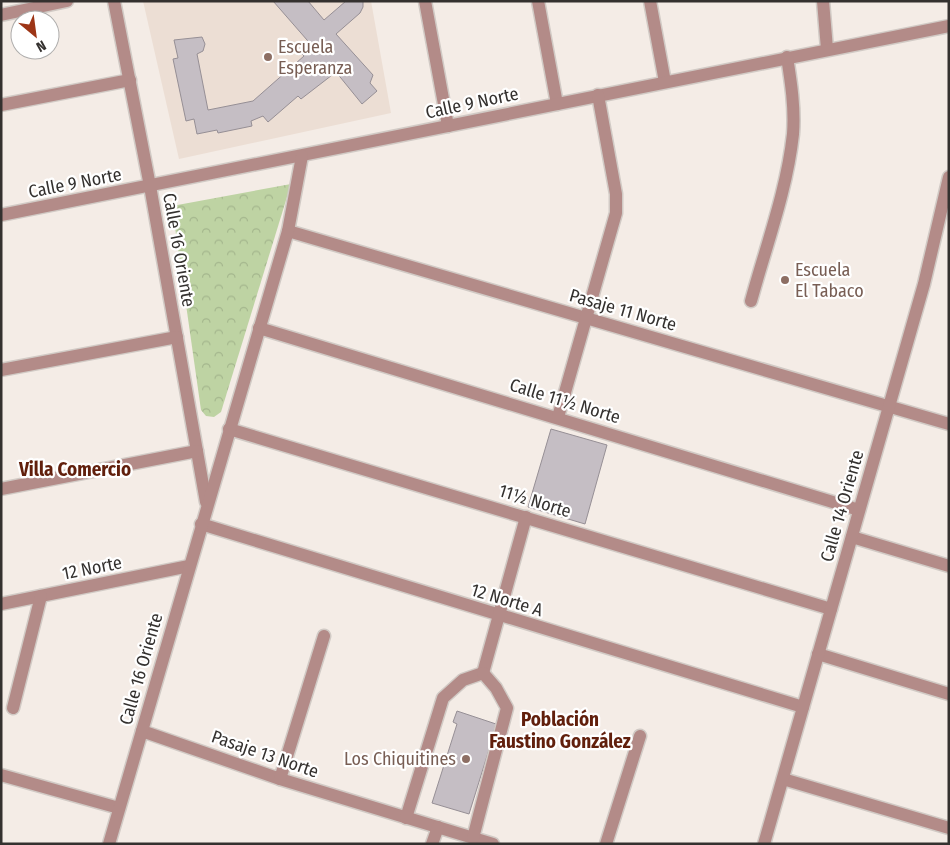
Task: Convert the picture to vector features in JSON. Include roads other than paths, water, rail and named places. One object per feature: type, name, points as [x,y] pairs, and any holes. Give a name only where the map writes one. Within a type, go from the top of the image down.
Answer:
[{"type":"street","points":[[1,15],[67,1]]},
{"type":"street","name":"Calle 16 Oriente","points":[[114,1],[150,186],[207,504]]},
{"type":"street","points":[[425,1],[448,126]]},
{"type":"street","points":[[538,1],[557,104]]},
{"type":"street","points":[[650,1],[664,82]]},
{"type":"street","points":[[823,1],[827,49]]},
{"type":"street","name":"Calle 9 Norte","points":[[1,215],[949,26]]},
{"type":"street","points":[[751,301],[781,196],[789,156],[793,112],[787,57]]},
{"type":"street","points":[[1,105],[130,80]]},
{"type":"street","points":[[558,417],[616,213],[616,194],[598,95]]},
{"type":"street","name":"Calle 16 Oriente","points":[[109,844],[288,231],[302,156]]},
{"type":"street","name":"Calle 14 Oriente","points":[[764,844],[889,407],[933,248],[949,177]]},
{"type":"street","name":"Pasaje 11 Norte","points":[[288,231],[949,424]]},
{"type":"street","name":"Calle 11½ Norte","points":[[259,328],[860,510]]},
{"type":"street","points":[[1,370],[177,337]]},
{"type":"street","name":"11½ Norte","points":[[229,429],[831,609]]},
{"type":"street","points":[[1,489],[197,451]]},
{"type":"street","points":[[483,674],[497,616],[526,517]]},
{"type":"street","name":"12 Norte A","points":[[201,524],[803,708]]},
{"type":"street","points":[[852,537],[949,566]]},
{"type":"street","name":"12 Norte","points":[[1,604],[189,566]]},
{"type":"street","points":[[13,708],[41,596]]},
{"type":"street","points":[[280,779],[324,636]]},
{"type":"street","points":[[818,654],[949,694]]},
{"type":"street","points":[[406,818],[443,698],[463,680],[483,674]]},
{"type":"street","points":[[473,838],[507,708],[496,688],[483,674]]},
{"type":"street","name":"Pasaje 13 Norte","points":[[142,731],[280,779],[493,844]]},
{"type":"street","points":[[606,844],[640,736]]},
{"type":"street","points":[[1,775],[119,808]]},
{"type":"street","points":[[783,779],[949,828]]},
{"type":"street","points":[[432,844],[438,827]]},
{"type":"place","name":"Escuela Esperanza","points":[[268,57]]},
{"type":"place","name":"Escuela El Tabaco","points":[[785,280]]},
{"type":"place","name":"Los Chiquitines","points":[[466,759]]},
{"type":"district","name":"Villa Comercio","points":[[75,469]]},
{"type":"district","name":"Población Faustino González","points":[[560,730]]}]
